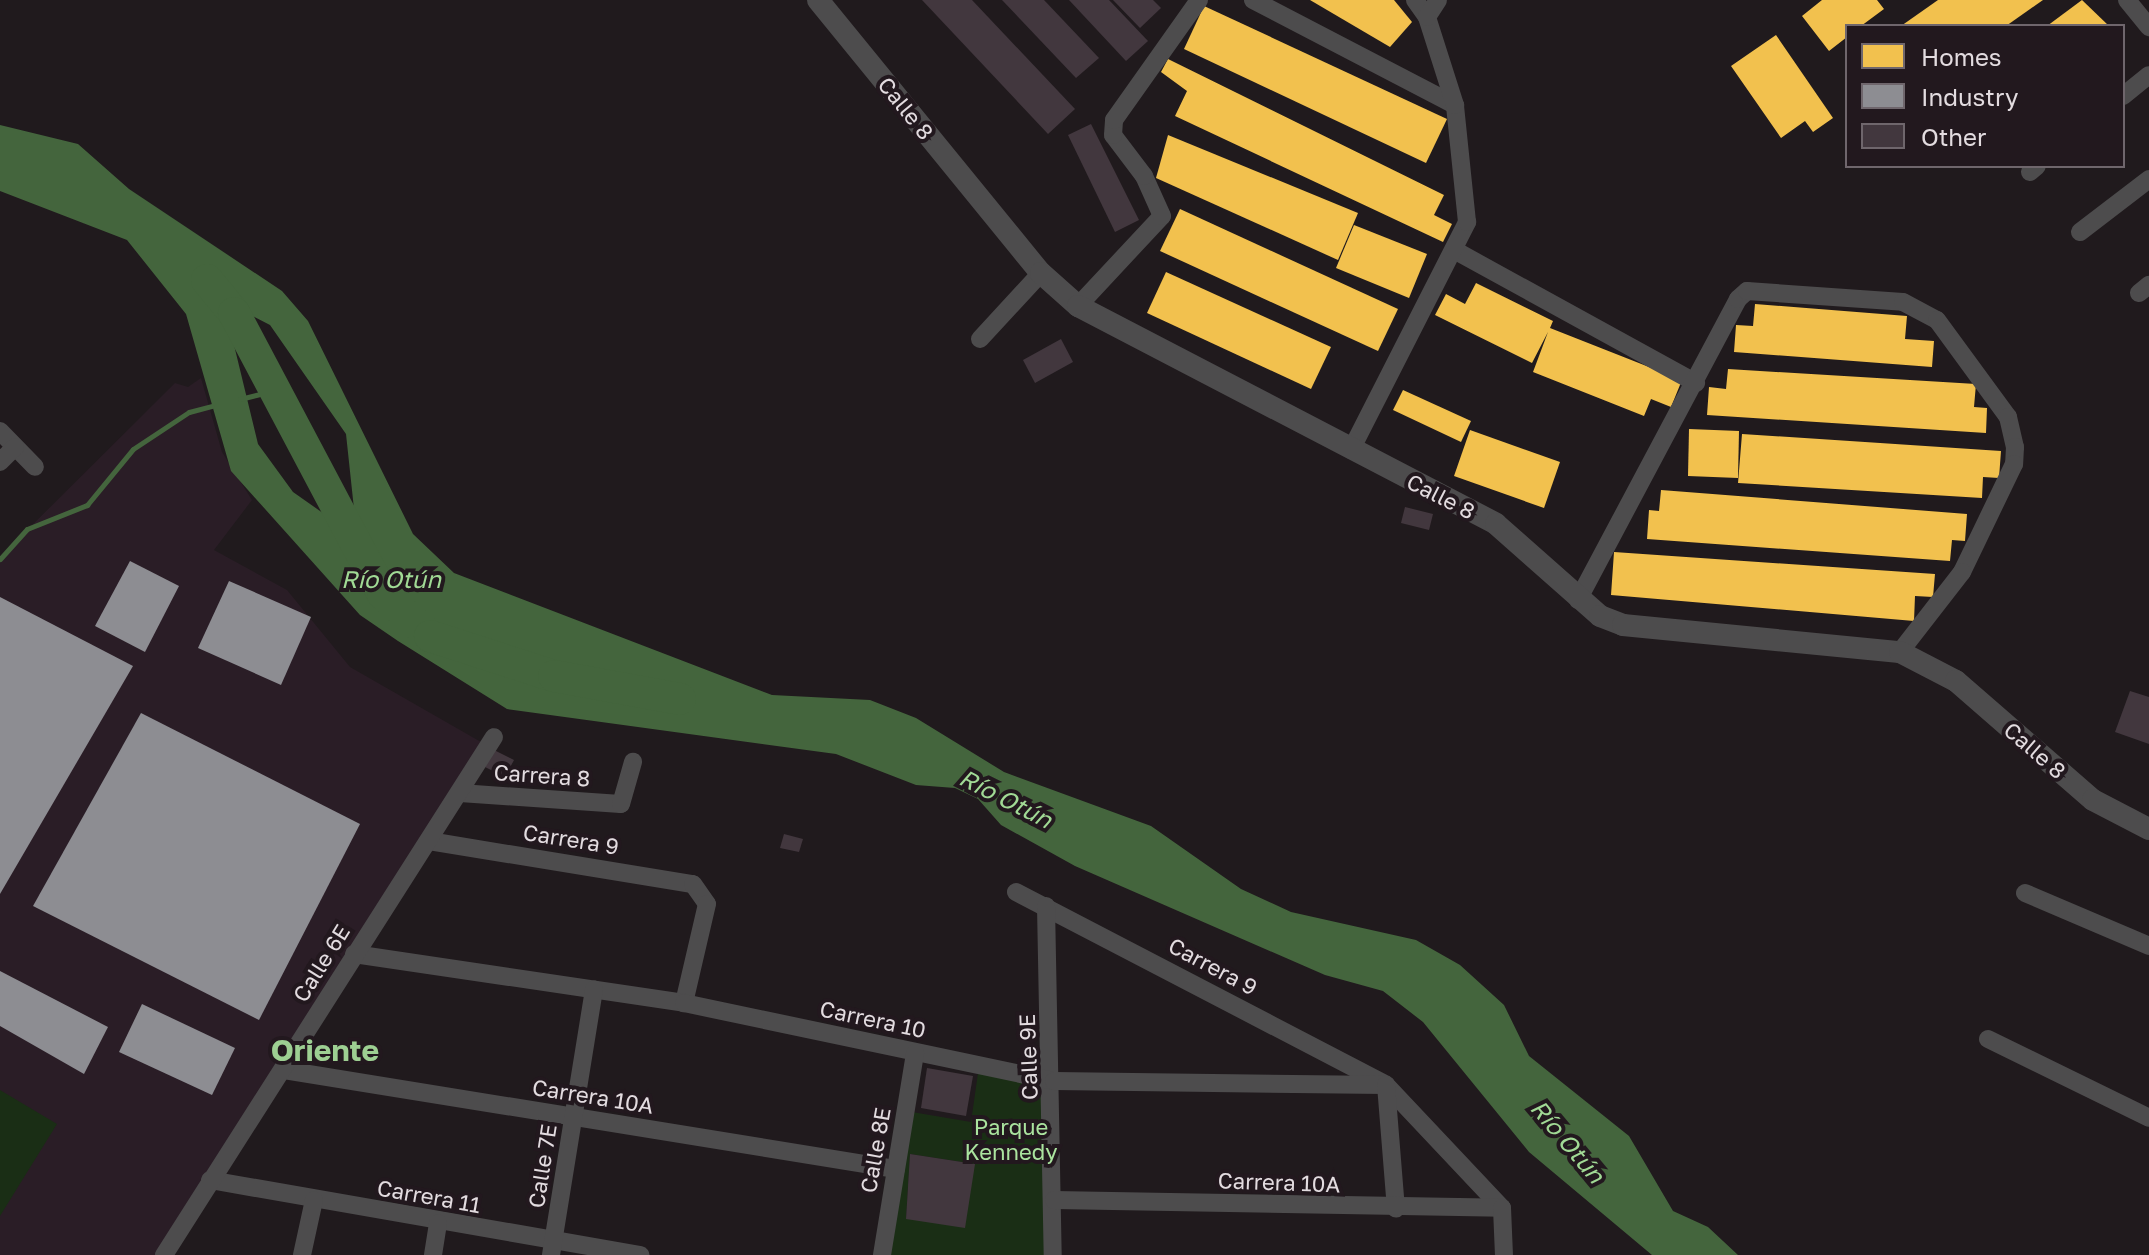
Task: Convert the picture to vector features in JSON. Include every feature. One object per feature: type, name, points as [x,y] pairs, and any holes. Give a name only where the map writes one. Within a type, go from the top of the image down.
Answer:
[{"type":"street","name":"Calle 8","points":[[818,0],[1041,273],[1078,306],[1496,524],[1578,600],[1623,625],[1900,652],[1956,681],[2093,800],[2149,829]]},
{"type":"street","points":[[1078,306],[1162,216],[1144,176],[1113,135],[1114,120],[1199,0]]},
{"type":"street","points":[[1253,0],[1455,105]]},
{"type":"street","points":[[1351,450],[1456,251],[1467,222],[1455,105],[1427,17],[1415,0]]},
{"type":"street","points":[[1427,17],[1438,0]]},
{"type":"street","points":[[2127,0],[2149,27]]},
{"type":"street","points":[[2125,94],[2149,75]]},
{"type":"street","points":[[2080,232],[2149,179]]},
{"type":"street","points":[[1456,251],[1696,383]]},
{"type":"street","points":[[980,339],[1041,273]]},
{"type":"street","points":[[1578,600],[1747,291],[1903,302],[1937,320],[2008,417],[2014,464],[1962,572],[1900,652]]},
{"type":"street","points":[[0,431],[35,467]]},
{"type":"street","points":[[0,462],[15,447]]},
{"type":"street","name":"Calle 6E","points":[[164,1255],[494,737]]},
{"type":"street","name":"Carrera 8","points":[[460,793],[621,804],[633,762]]},
{"type":"street","name":"Carrera 9","points":[[429,841],[704,891],[684,1003]]},
{"type":"street","name":"Carrera 9","points":[[1016,892],[1386,1085],[1502,1208]]},
{"type":"street","points":[[2025,893],[2149,946]]},
{"type":"street","name":"Calle 9E","points":[[1046,906],[1054,1081],[1053,1255]]},
{"type":"street","name":"Carrera 10","points":[[354,954],[684,1003],[1054,1081],[1386,1085]]},
{"type":"street","name":"Calle 7E","points":[[553,1248],[594,989]]},
{"type":"street","points":[[1988,1039],[2149,1118]]},
{"type":"street","name":"Calle 8E","points":[[882,1255],[915,1053]]},
{"type":"street","name":"Carrera 10A","points":[[284,1070],[896,1169]]},
{"type":"street","points":[[1386,1085],[1396,1209]]},
{"type":"street","name":"Carrera 11","points":[[210,1180],[553,1248],[641,1255]]},
{"type":"street","points":[[302,1255],[314,1200]]},
{"type":"street","name":"Carrera 10A","points":[[1054,1200],[1396,1209],[1502,1208]]},
{"type":"street","points":[[1502,1208],[1504,1255]]},
{"type":"street","points":[[433,1255],[438,1223]]},
{"type":"shaded area","points":[[201,378],[222,452],[252,500],[214,550],[287,590],[350,667],[488,746],[164,1255],[0,1255],[0,557],[175,383],[188,387]]},
{"type":"green space","name":"Parque Kennedy","points":[[979,1066],[1054,1081],[1053,1255],[882,1255],[906,1111],[971,1122]],"holes":[[[910,1154],[975,1164],[906,1219]]]},
{"type":"green space","points":[[0,1090],[57,1124],[0,1216]]},
{"type":"water","name":"Río Otún","points":[[0,125],[78,144],[129,189],[282,291],[308,321],[413,534],[454,573],[772,695],[870,700],[916,718],[1004,772],[1151,826],[1241,889],[1291,912],[1416,940],[1460,965],[1504,1005],[1529,1056],[1629,1136],[1673,1211],[1708,1227],[1738,1255],[1652,1255],[1529,1152],[1423,1022],[1383,991],[1325,975],[1075,866],[1001,825],[978,799],[955,788],[916,785],[836,754],[507,709],[360,615],[231,471],[186,314],[127,240],[0,191]],"holes":[[[241,310],[270,325],[346,434],[357,537],[293,492],[258,444],[227,316]],[[432,634],[575,667],[637,693],[628,700],[512,676],[470,663]]]},
{"type":"building: Homes","points":[[1310,0],[1394,0],[1412,22],[1390,47]]},
{"type":"building: Homes","points":[[1822,0],[1877,0],[1884,9],[1864,24],[1845,24],[1845,39],[1829,51],[1802,16]]},
{"type":"building: Homes","points":[[1938,0],[2043,0],[2009,24],[1904,24]]},
{"type":"building: Homes","points":[[2082,0],[2107,24],[2050,24]]},
{"type":"building: Homes","points":[[1204,6],[1447,119],[1426,163],[1184,49]]},
{"type":"building: Homes","points":[[1776,35],[1833,118],[1813,132],[1805,121],[1781,138],[1731,66]]},
{"type":"building: Homes","points":[[1168,59],[1444,195],[1434,215],[1452,224],[1443,242],[1175,116],[1187,91],[1161,72]]},
{"type":"building: Homes","points":[[1168,135],[1358,213],[1338,260],[1156,178]]},
{"type":"building: Homes","points":[[1180,209],[1398,309],[1378,351],[1160,251]]},
{"type":"building: Homes","points":[[1354,225],[1427,254],[1409,298],[1336,268]]},
{"type":"building: Homes","points":[[1166,272],[1331,347],[1311,389],[1147,313]]},
{"type":"building: Homes","points":[[1476,283],[1553,321],[1550,328],[1682,380],[1671,407],[1651,399],[1644,416],[1533,372],[1548,332],[1532,363],[1435,315],[1446,294],[1465,304]]},
{"type":"building: Homes","points":[[1755,304],[1907,316],[1905,339],[1934,341],[1932,367],[1734,352],[1736,325],[1753,326]]},
{"type":"building: Homes","points":[[1728,369],[1976,384],[1974,407],[1987,408],[1986,433],[1707,415],[1709,387],[1726,389]]},
{"type":"building: Homes","points":[[1403,390],[1471,421],[1461,442],[1393,410]]},
{"type":"building: Homes","points":[[1689,429],[1739,431],[1738,478],[1688,476]]},
{"type":"building: Homes","points":[[1470,430],[1560,462],[1544,508],[1454,476]]},
{"type":"building: Homes","points":[[1742,434],[2001,451],[1999,478],[1983,477],[1982,498],[1738,483]]},
{"type":"building: Homes","points":[[1661,490],[1967,514],[1965,541],[1952,540],[1950,561],[1647,539],[1649,510],[1659,511]]},
{"type":"building: Homes","points":[[1614,552],[1935,574],[1933,597],[1915,596],[1914,621],[1611,595]]},
{"type":"building: Industry","points":[[130,561],[179,586],[145,652],[95,626]]},
{"type":"building: Industry","points":[[229,581],[311,617],[281,685],[198,648]]},
{"type":"building: Industry","points":[[0,597],[133,666],[0,894]]},
{"type":"building: Industry","points":[[141,713],[360,824],[259,1020],[33,906]]},
{"type":"building: Industry","points":[[0,971],[108,1027],[84,1074],[0,1026]]},
{"type":"building: Industry","points":[[142,1004],[235,1048],[212,1095],[119,1052]]},
{"type":"building: Other","points":[[922,0],[972,0],[1075,109],[1048,134]]},
{"type":"building: Other","points":[[1002,0],[1044,0],[1099,58],[1076,78]]},
{"type":"building: Other","points":[[1069,0],[1109,0],[1148,41],[1126,61]]},
{"type":"building: Other","points":[[1113,0],[1153,0],[1161,8],[1140,28]]},
{"type":"building: Other","points":[[1091,124],[1139,220],[1115,232],[1068,135]]},
{"type":"building: Other","points":[[1061,339],[1073,362],[1035,383],[1023,360]]},
{"type":"building: Other","points":[[1405,507],[1433,514],[1429,530],[1401,523]]},
{"type":"building: Other","points":[[2130,691],[2149,697],[2149,744],[2115,732]]},
{"type":"building: Other","points":[[494,750],[514,760],[505,777],[485,767]]},
{"type":"building: Other","points":[[784,834],[803,839],[799,852],[780,848]]},
{"type":"building: Other","points":[[927,1068],[973,1076],[966,1116],[921,1108]]},
{"type":"building: Other","points":[[910,1154],[975,1164],[965,1228],[906,1219]]},
{"type":"waterway","name":"Río Otún","points":[[207,280],[234,313],[383,594],[430,636],[554,676],[680,699]]},
{"type":"waterway","points":[[240,399],[276,390]]},
{"type":"waterway","points":[[0,559],[27,529],[87,505],[133,449],[189,412],[211,406]]},
{"type":"district","name":"Oriente","points":[[325,1050]]}]
